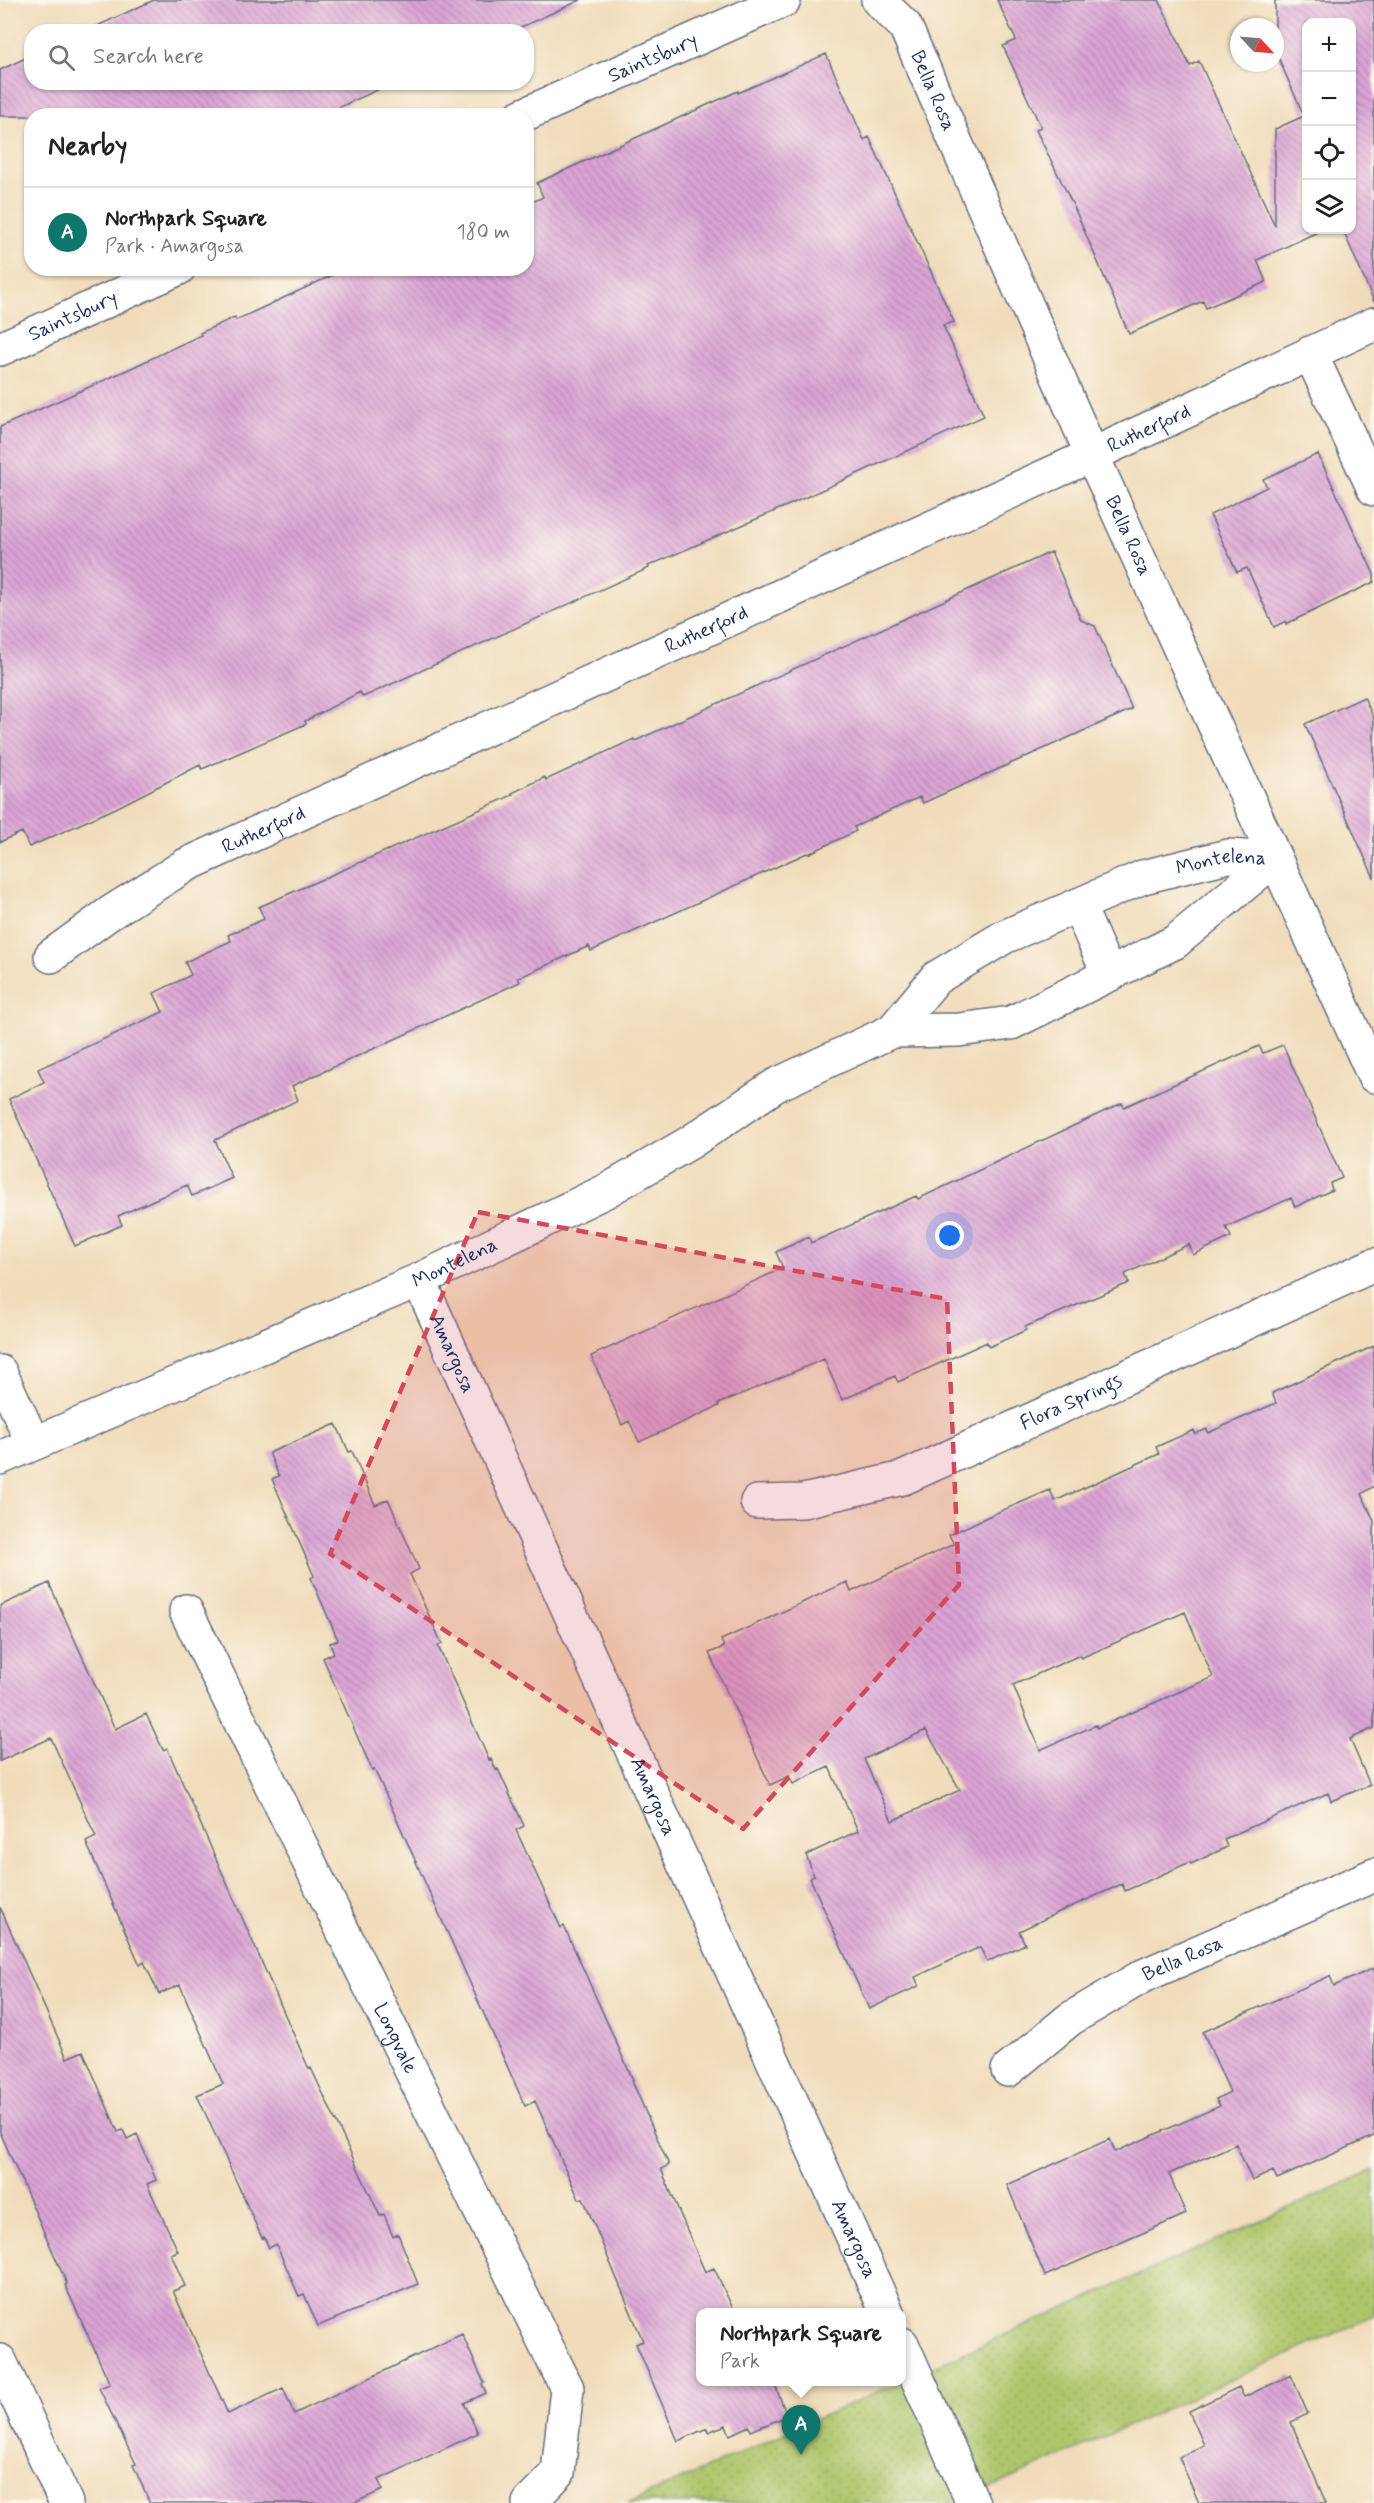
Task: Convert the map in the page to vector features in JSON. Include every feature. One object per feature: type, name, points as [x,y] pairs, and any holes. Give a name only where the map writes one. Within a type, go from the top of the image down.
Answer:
[{"type":"street","name":"Saintsbury","points":[[534,110],[784,0]]},
{"type":"street","name":"Bella Rosa","points":[[878,0],[905,26],[1092,455],[1374,1076]]},
{"type":"street","name":"Saintsbury","points":[[0,349],[161,276]]},
{"type":"street","name":"Rutherford","points":[[51,956],[110,913],[186,865],[1092,455],[1374,324]]},
{"type":"street","points":[[1310,353],[1374,489]]},
{"type":"street","name":"Montelena","points":[[892,1031],[936,978],[1004,937],[1143,877],[1228,856],[1275,859]]},
{"type":"street","name":"Montelena","points":[[0,1458],[419,1280],[606,1191],[689,1143],[776,1085],[892,1031],[959,1030],[1011,1023],[1175,942],[1275,859]]},
{"type":"street","points":[[1078,904],[1109,975]]},
{"type":"street","name":"Flora Springs","points":[[757,1502],[803,1501],[903,1478],[1374,1265]]},
{"type":"street","name":"Amargosa","points":[[419,1280],[885,2308]]},
{"type":"street","points":[[0,1372],[33,1443]]},
{"type":"street","name":"Longvale","points":[[186,1611],[567,2388],[558,2474],[529,2503]]},
{"type":"street","name":"Bella Rosa","points":[[1008,2070],[1070,2019],[1143,1976],[1374,1875]]},
{"type":"street","points":[[906,2353],[973,2503]]},
{"type":"street","points":[[0,2361],[66,2503]]},
{"type":"highlighted area","points":[[478,1212],[947,1299],[959,1585],[743,1829],[330,1554]]},
{"type":"green space","points":[[1374,2170],[1374,2316],[956,2503],[628,2503],[890,2386],[906,2386],[906,2379]]},
{"type":"building","points":[[154,0],[581,0],[528,24],[102,24]]},
{"type":"building","points":[[997,0],[1159,0],[1190,66],[1199,61],[1275,226],[1275,129],[1302,117],[1302,234],[1313,234],[1257,260],[1266,282],[1206,308],[1203,301],[1129,334],[1074,207],[1036,130],[1041,127],[1003,46],[1016,40]]},
{"type":"building","points":[[1275,0],[1374,0],[1374,302],[1345,234],[1356,234],[1356,18],[1302,18],[1302,111],[1284,70],[1284,18],[1275,18]]},
{"type":"building","points":[[826,54],[864,140],[869,137],[954,322],[943,325],[984,416],[648,566],[649,568],[363,697],[360,692],[305,721],[306,724],[202,769],[200,765],[116,808],[29,847],[22,832],[0,842],[0,427],[127,370],[235,317],[236,320],[331,276],[534,276],[534,201],[543,197],[537,183],[738,91],[738,93]]},
{"type":"building","points":[[24,59],[24,90],[377,90],[338,108],[24,108],[24,116],[0,116],[0,70]]},
{"type":"building","points":[[1318,454],[1374,574],[1374,582],[1286,624],[1286,621],[1274,627],[1247,568],[1237,572],[1210,515],[1267,487],[1263,479]]},
{"type":"building","points":[[1051,552],[1081,620],[1095,626],[1132,709],[923,803],[920,797],[854,827],[856,831],[808,854],[591,951],[589,946],[518,978],[520,982],[292,1086],[298,1100],[215,1140],[232,1178],[192,1196],[187,1185],[118,1216],[122,1225],[75,1246],[9,1099],[44,1082],[38,1069],[163,1012],[154,993],[191,975],[185,962],[231,941],[228,935],[264,919],[259,907],[513,795],[512,793],[545,777],[546,780],[634,739],[635,741]]},
{"type":"building","points":[[1364,697],[1374,719],[1374,878],[1305,724]]},
{"type":"building","points":[[1283,1045],[1342,1178],[1330,1183],[1332,1190],[1295,1207],[1291,1198],[1226,1227],[1231,1237],[1193,1255],[1189,1244],[1125,1274],[1129,1283],[1025,1327],[1026,1330],[989,1347],[987,1342],[898,1382],[895,1376],[842,1400],[824,1359],[718,1404],[719,1406],[639,1442],[629,1421],[622,1425],[591,1356],[783,1268],[776,1252],[809,1237],[811,1243],[916,1196],[918,1199],[1122,1103],[1124,1107],[1259,1046],[1263,1053]]},
{"type":"building","points":[[1374,1346],[1374,1486],[1362,1494],[1374,1521],[1374,1728],[1350,1739],[1370,1785],[1331,1801],[1328,1793],[1224,1839],[1227,1847],[1191,1864],[1190,1862],[1125,1891],[1122,1884],[1059,1912],[1019,1931],[1025,1944],[987,1962],[980,1947],[915,1977],[919,1986],[869,2009],[810,1878],[814,1876],[806,1855],[858,1831],[829,1767],[793,1784],[789,1776],[770,1785],[709,1653],[724,1647],[721,1640],[847,1582],[851,1592],[954,1544],[949,1535],[987,1517],[1050,1490],[1055,1501],[1159,1454],[1156,1447],[1194,1430],[1195,1434],[1207,1429],[1208,1433],[1276,1403],[1272,1393]],"holes":[[[1185,1612],[1213,1677],[1097,1728],[1096,1725],[1040,1750],[1013,1685]],[[926,1730],[960,1790],[892,1821],[864,1759]]]},
{"type":"building","points":[[336,1424],[349,1452],[352,1451],[375,1505],[388,1499],[419,1569],[410,1574],[442,1644],[438,1646],[489,1760],[491,1759],[496,1770],[498,1769],[524,1826],[516,1830],[561,1928],[564,1926],[633,2080],[669,2165],[661,2169],[705,2272],[714,2268],[733,2308],[696,2308],[696,2386],[776,2386],[787,2416],[751,2431],[749,2426],[730,2435],[726,2425],[708,2432],[707,2428],[678,2441],[636,2344],[643,2341],[583,2198],[579,2199],[535,2101],[525,2106],[323,1658],[334,1653],[330,1643],[338,1640],[311,1578],[314,1576],[272,1479],[279,1476],[269,1453]]},
{"type":"building","points":[[49,1583],[115,1729],[146,1714],[163,1750],[167,1748],[309,2069],[311,2068],[380,2216],[384,2214],[393,2237],[398,2234],[418,2284],[318,2326],[304,2294],[299,2296],[276,2244],[269,2248],[264,2237],[262,2238],[197,2095],[223,2084],[180,1985],[159,1994],[144,1962],[140,1965],[86,1842],[96,1837],[51,1738],[0,1761],[0,1606]]},
{"type":"building","points":[[0,1907],[67,2058],[83,2051],[118,2132],[123,2130],[127,2139],[137,2134],[156,2180],[147,2184],[178,2251],[171,2254],[185,2286],[173,2291],[228,2414],[283,2388],[294,2414],[462,2334],[484,2383],[482,2384],[486,2393],[464,2403],[478,2433],[378,2480],[383,2490],[354,2503],[150,2503],[133,2465],[136,2464],[99,2388],[110,2384],[0,2132]]},
{"type":"building","points":[[1374,1968],[1374,2136],[1277,2179],[1273,2171],[1252,2181],[1236,2144],[1169,2174],[1186,2214],[1045,2276],[1007,2185],[1110,2139],[1115,2152],[1220,2106],[1216,2099],[1230,2092],[1203,2032],[1330,1976],[1334,1986]]},
{"type":"building","points":[[1291,2375],[1308,2414],[1291,2422],[1326,2503],[1199,2503],[1179,2457],[1204,2445],[1189,2411],[1239,2387],[1244,2397]]},
{"type":"place","name":"Northpark Square","points":[[801,2455]]}]
